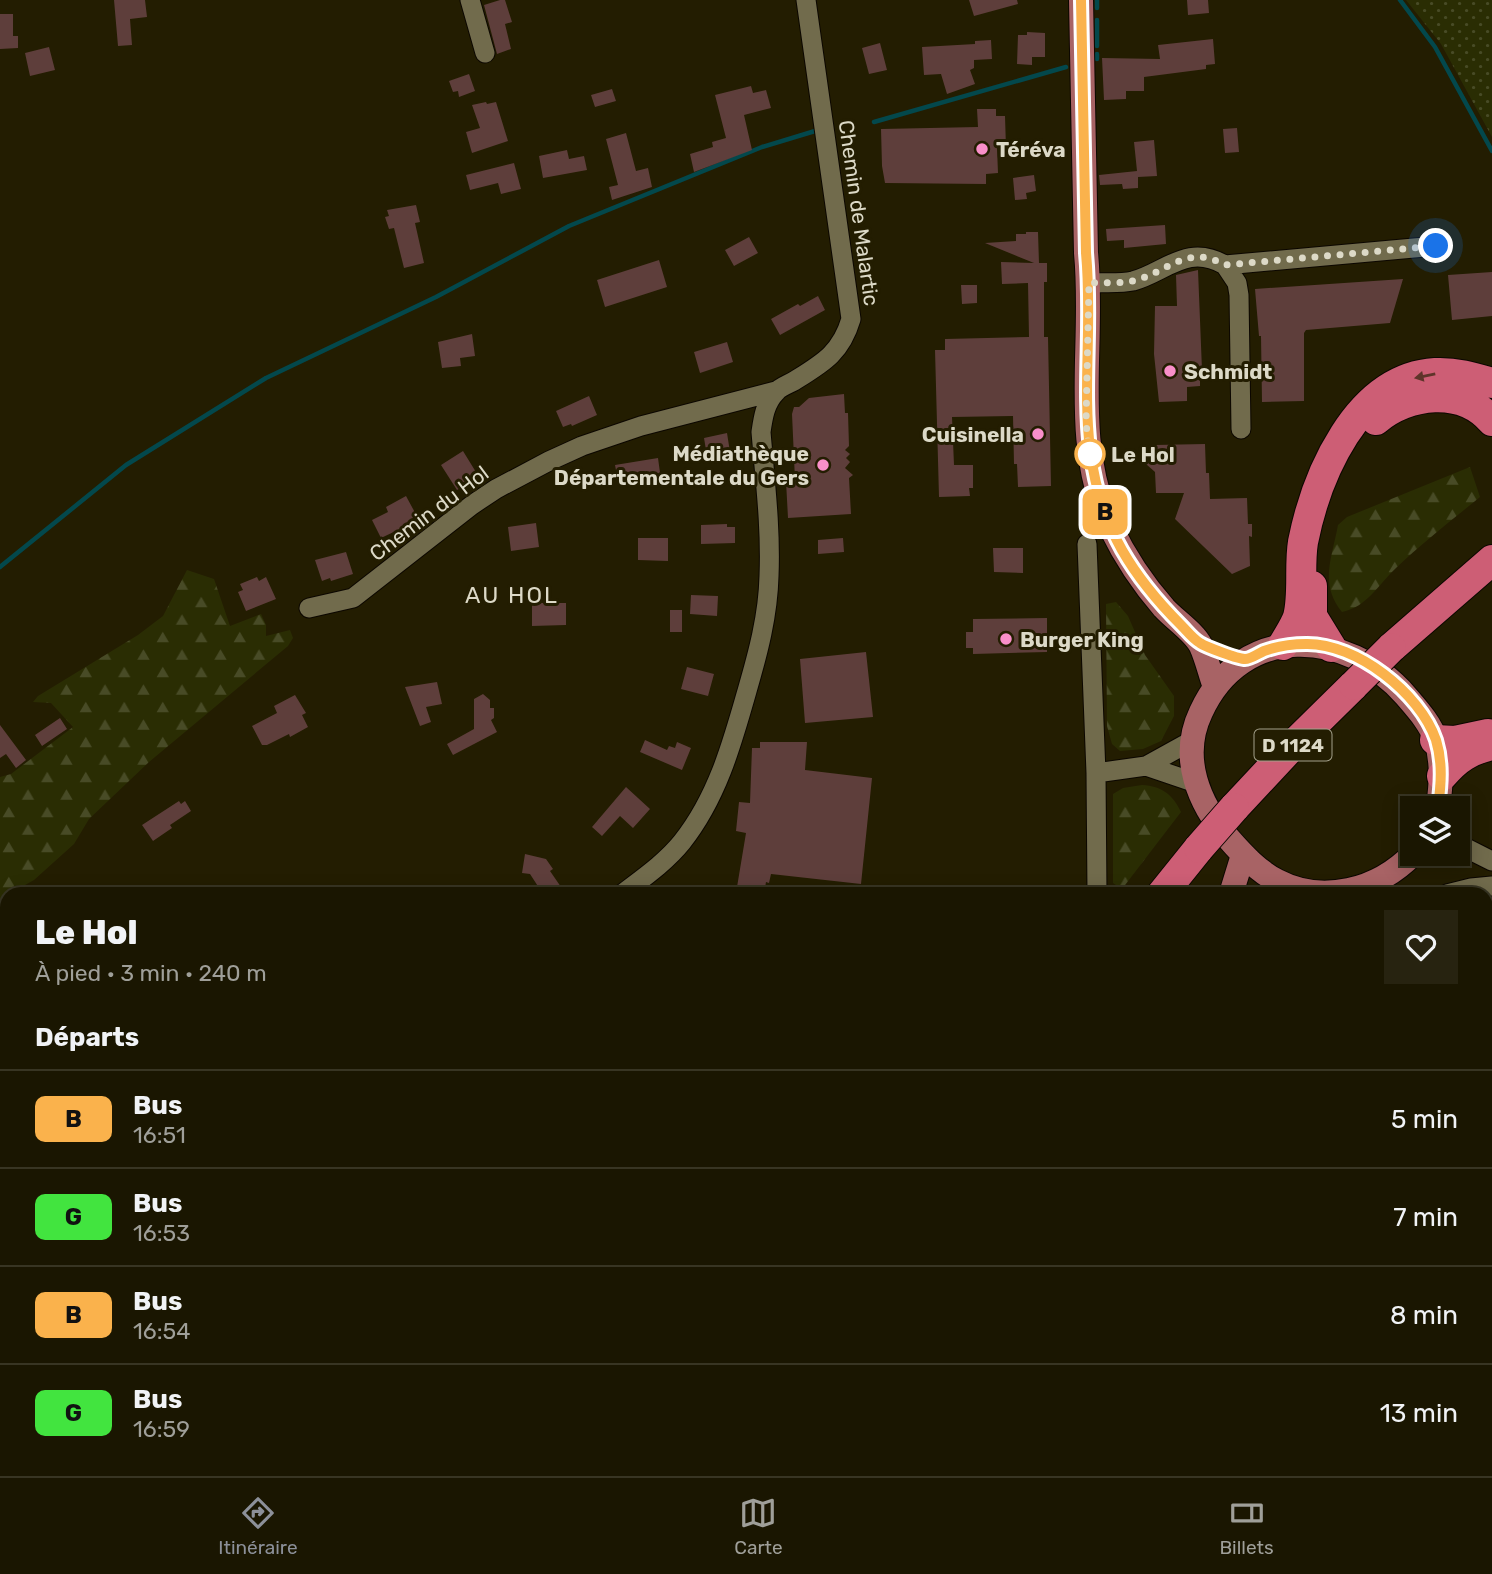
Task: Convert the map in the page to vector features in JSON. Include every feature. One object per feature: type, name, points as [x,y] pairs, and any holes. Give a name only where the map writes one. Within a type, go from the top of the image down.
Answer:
[{"type":"highway","points":[[1283,645],[1298,617],[1303,546],[1311,506],[1327,467],[1359,415],[1379,396],[1404,381],[1433,373],[1461,374],[1492,383]]},
{"type":"highway","points":[[1331,647],[1312,616],[1314,547],[1325,505],[1342,464],[1353,447],[1379,417],[1394,408],[1423,398],[1439,397],[1474,405],[1492,421]]},
{"type":"highway","name":"D 1124","points":[[1168,887],[1234,808],[1291,747],[1391,648],[1492,560]]},
{"type":"highway","points":[[1446,598],[1474,588],[1492,575]]},
{"type":"highway","points":[[1436,740],[1455,741],[1492,733]]},
{"type":"highway","points":[[1443,776],[1455,761],[1471,750],[1492,745]]},
{"type":"main road","points":[[1081,0],[1086,253],[1089,283],[1086,423],[1090,460],[1098,493],[1123,551],[1145,584],[1200,644],[1215,687]]},
{"type":"main road","points":[[1269,887],[1259,869],[1243,855],[1209,814],[1196,783],[1192,764],[1193,740],[1200,714],[1215,687],[1227,673],[1246,659],[1283,645],[1309,643],[1331,647],[1355,656],[1392,679],[1424,716],[1436,740],[1443,776],[1440,796]]},
{"type":"main road","points":[[1200,644],[1246,659]]},
{"type":"main road","points":[[1233,887],[1243,855]]},
{"type":"main road","points":[[1367,887],[1401,866]]},
{"type":"street","points":[[470,0],[485,53]]},
{"type":"street","name":"Chemin de Malartic","points":[[776,391],[823,363],[836,351],[846,335],[851,319],[806,0]]},
{"type":"street","points":[[1225,265],[1436,246]]},
{"type":"street","points":[[1089,283],[1131,281],[1183,259],[1205,258],[1225,265],[1237,283],[1239,295],[1241,429]]},
{"type":"street","points":[[631,887],[682,843],[708,804],[734,739],[760,646],[768,603],[769,574],[761,432],[764,411],[776,391]]},
{"type":"street","name":"Chemin du Hol","points":[[310,608],[354,598],[472,505],[549,461],[582,446],[641,426],[776,391]]},
{"type":"street","points":[[1087,544],[1096,773],[1097,887]]},
{"type":"street","points":[[1096,773],[1146,766],[1193,740]]},
{"type":"street","points":[[1146,766],[1196,783]]},
{"type":"street","points":[[1470,849],[1492,861]]},
{"type":"green space","points":[[1406,0],[1492,0],[1492,137],[1441,44]]},
{"type":"green space","points":[[1470,467],[1480,497],[1406,559],[1365,600],[1342,612],[1335,602],[1329,581],[1338,525],[1347,517]]},
{"type":"green space","points":[[187,570],[214,579],[230,626],[261,614],[266,625],[266,636],[290,630],[293,638],[288,646],[149,762],[89,819],[74,844],[34,880],[21,887],[0,887],[0,777],[11,774],[73,727],[51,703],[33,702],[38,696],[138,635],[163,616]]},
{"type":"green space","points":[[1116,602],[1128,616],[1145,655],[1174,696],[1174,716],[1161,741],[1143,749],[1120,751],[1112,744],[1107,726],[1106,604]]},
{"type":"green space","points":[[1142,785],[1155,787],[1166,792],[1181,812],[1124,887],[1119,887],[1113,883],[1113,794],[1123,788]]},
{"type":"building","points":[[114,0],[145,0],[147,17],[130,19],[132,45],[118,46]]},
{"type":"building","points":[[505,0],[512,22],[505,24],[511,49],[497,54],[484,5]]},
{"type":"building","points":[[969,0],[1017,0],[1018,4],[974,16]]},
{"type":"building","points":[[1187,0],[1208,0],[1209,13],[1188,15]]},
{"type":"building","points":[[0,14],[13,14],[13,36],[18,36],[18,48],[0,49]]},
{"type":"building","points":[[1027,32],[1045,33],[1045,57],[1032,57],[1032,65],[1017,64],[1018,35],[1027,35]]},
{"type":"building","points":[[1213,39],[1215,64],[1206,65],[1206,69],[1144,77],[1144,91],[1126,91],[1126,99],[1104,100],[1102,58],[1160,59],[1158,45]]},
{"type":"building","points":[[991,40],[992,59],[974,60],[974,68],[970,70],[975,84],[947,94],[941,74],[924,75],[922,47],[975,44],[975,41]]},
{"type":"building","points":[[880,43],[887,70],[869,74],[862,48]]},
{"type":"building","points":[[49,47],[55,70],[30,76],[25,53]]},
{"type":"building","points":[[469,74],[475,91],[459,97],[458,91],[453,92],[449,81]]},
{"type":"building","points":[[751,86],[753,93],[766,90],[771,108],[744,115],[752,150],[694,172],[690,154],[713,147],[712,142],[726,138],[715,95]]},
{"type":"building","points":[[612,89],[616,101],[595,107],[591,95]]},
{"type":"building","points":[[496,102],[508,141],[472,153],[466,132],[480,128],[472,105]]},
{"type":"building","points":[[977,109],[996,109],[996,116],[1005,116],[1006,148],[997,148],[998,173],[986,174],[986,184],[885,183],[881,129],[978,127]]},
{"type":"building","points":[[1237,128],[1239,152],[1225,153],[1223,129]]},
{"type":"building","points":[[626,133],[636,171],[648,168],[652,187],[612,200],[609,187],[618,185],[606,139]]},
{"type":"building","points":[[1154,140],[1157,176],[1138,177],[1138,188],[1123,189],[1122,184],[1100,185],[1099,175],[1137,171],[1134,142]]},
{"type":"building","points":[[567,150],[569,159],[584,156],[587,170],[543,178],[539,156]]},
{"type":"building","points":[[514,163],[521,189],[501,194],[498,183],[470,190],[466,175]]},
{"type":"building","points":[[1034,175],[1036,191],[1026,193],[1027,199],[1015,200],[1013,178]]},
{"type":"building","points":[[416,205],[420,222],[415,223],[424,263],[404,268],[394,228],[389,229],[385,217],[389,216],[387,210]]},
{"type":"building","points":[[1165,225],[1166,244],[1124,248],[1124,240],[1107,241],[1106,229]]},
{"type":"building","points":[[1038,232],[1039,263],[1047,263],[1047,282],[1044,282],[1044,337],[1048,337],[1051,486],[1018,487],[1017,464],[1014,464],[1013,416],[952,417],[954,465],[973,465],[973,488],[969,488],[970,496],[939,497],[935,350],[945,350],[945,339],[1029,337],[1028,283],[1002,284],[1001,262],[1034,263],[985,243],[1016,241],[1016,234]]},
{"type":"building","points":[[749,237],[758,253],[734,266],[725,250]]},
{"type":"building","points":[[659,260],[667,287],[605,307],[597,280]]},
{"type":"building","points":[[1198,270],[1202,370],[1200,386],[1187,387],[1187,401],[1159,402],[1154,354],[1155,306],[1177,306],[1176,275]]},
{"type":"building","points":[[1492,272],[1492,316],[1452,320],[1448,275]]},
{"type":"building","points":[[1403,279],[1390,323],[1306,330],[1304,401],[1262,402],[1261,336],[1255,289]]},
{"type":"building","points":[[961,285],[977,285],[977,303],[962,304]]},
{"type":"building","points":[[818,296],[825,310],[780,335],[771,319]]},
{"type":"building","points":[[472,334],[475,356],[460,358],[461,366],[442,368],[438,342]]},
{"type":"building","points":[[727,342],[733,362],[700,373],[694,352]]},
{"type":"building","points":[[844,394],[845,413],[848,413],[849,446],[845,450],[850,454],[846,458],[850,462],[845,468],[853,475],[849,478],[851,514],[788,518],[786,481],[795,480],[794,407],[799,407],[809,398]]},
{"type":"building","points":[[589,396],[597,415],[563,427],[556,411]]},
{"type":"building","points":[[727,433],[730,452],[707,456],[704,438]]},
{"type":"building","points":[[1205,444],[1210,499],[1247,498],[1248,524],[1252,524],[1252,537],[1249,536],[1250,566],[1232,574],[1175,519],[1184,493],[1156,493],[1155,472],[1146,464],[1155,455],[1155,445]]},
{"type":"building","points":[[463,451],[479,477],[457,490],[441,465]]},
{"type":"building","points":[[658,458],[661,480],[619,486],[615,465]]},
{"type":"building","points":[[406,496],[419,520],[381,538],[372,520],[388,512],[386,507]]},
{"type":"building","points":[[536,523],[539,547],[511,551],[508,527]]},
{"type":"building","points":[[727,524],[727,527],[735,527],[735,543],[701,544],[701,525]]},
{"type":"building","points":[[638,538],[668,538],[668,561],[638,560]]},
{"type":"building","points":[[843,538],[844,552],[818,554],[818,540]]},
{"type":"building","points":[[993,548],[1023,548],[1023,573],[994,572]]},
{"type":"building","points":[[346,552],[353,574],[322,581],[315,560]]},
{"type":"building","points":[[257,577],[259,581],[266,577],[276,599],[246,611],[238,592],[243,590],[240,584]]},
{"type":"building","points":[[691,595],[718,596],[717,616],[690,614]]},
{"type":"building","points":[[532,603],[566,603],[566,625],[532,626]]},
{"type":"building","points":[[670,610],[682,610],[682,632],[670,632]]},
{"type":"building","name":"Burger King","points":[[1047,618],[1047,652],[973,654],[973,648],[966,648],[966,632],[973,632],[973,619]]},
{"type":"building","points":[[866,652],[873,717],[805,723],[800,659]]},
{"type":"building","points":[[687,667],[714,674],[708,696],[681,689]]},
{"type":"building","points":[[437,682],[442,704],[426,707],[431,722],[420,726],[405,687]]},
{"type":"building","points":[[483,694],[490,700],[490,708],[494,708],[494,718],[491,720],[497,732],[453,755],[447,744],[474,729],[474,699]]},
{"type":"building","points":[[295,695],[306,713],[302,715],[308,727],[290,737],[289,734],[262,745],[252,726],[277,713],[274,706]]},
{"type":"building","points":[[60,718],[67,729],[42,746],[35,735]]},
{"type":"building","points":[[0,725],[26,760],[16,768],[6,754],[0,758]]},
{"type":"building","points":[[645,740],[667,750],[669,746],[675,748],[677,742],[691,748],[682,770],[640,752]]},
{"type":"building","points":[[760,742],[807,742],[805,770],[872,778],[861,884],[771,874],[765,887],[737,887],[746,833],[736,831],[739,802],[750,803],[752,748],[760,748]]},
{"type":"building","points":[[626,787],[650,809],[633,828],[620,816],[602,836],[592,827]]},
{"type":"building","points":[[179,801],[181,804],[185,801],[191,811],[153,841],[142,825]]},
{"type":"building","points":[[525,854],[546,859],[553,869],[550,871],[561,887],[538,887],[530,874],[522,873]]},
{"type":"waterway","points":[[1097,0],[1097,8]]},
{"type":"waterway","points":[[1400,0],[1435,47],[1492,151]]},
{"type":"waterway","points":[[1097,20],[1097,46]]},
{"type":"waterway","points":[[1097,54],[1097,59]]},
{"type":"waterway","points":[[874,122],[1066,67]]},
{"type":"waterway","points":[[0,567],[126,465],[266,378],[436,297],[569,226],[762,147],[815,131]]},
{"type":"bus line","name":"B","points":[[1081,0],[1086,253],[1089,283],[1086,423],[1090,460],[1110,525],[1145,584],[1200,644],[1246,659],[1283,645],[1309,643],[1331,647],[1355,656],[1392,679],[1424,716],[1436,740],[1443,776],[1440,796]]},
{"type":"place","name":"Téréva","points":[[982,149]]},
{"type":"place","name":"Schmidt","points":[[1170,371]]},
{"type":"place","name":"Cuisinella","points":[[1038,434]]},
{"type":"place","name":"Le Hol","points":[[1090,454]]},
{"type":"place","name":"Médiathèque Départementale du Gers","points":[[823,465]]},
{"type":"place","name":"Burger King","points":[[1006,639]]},
{"type":"district","name":"AU HOL","points":[[512,595]]},
{"type":"route","points":[[1090,454],[1090,460],[1086,423],[1089,283],[1131,281],[1183,259],[1205,258],[1225,265],[1436,246]]}]
